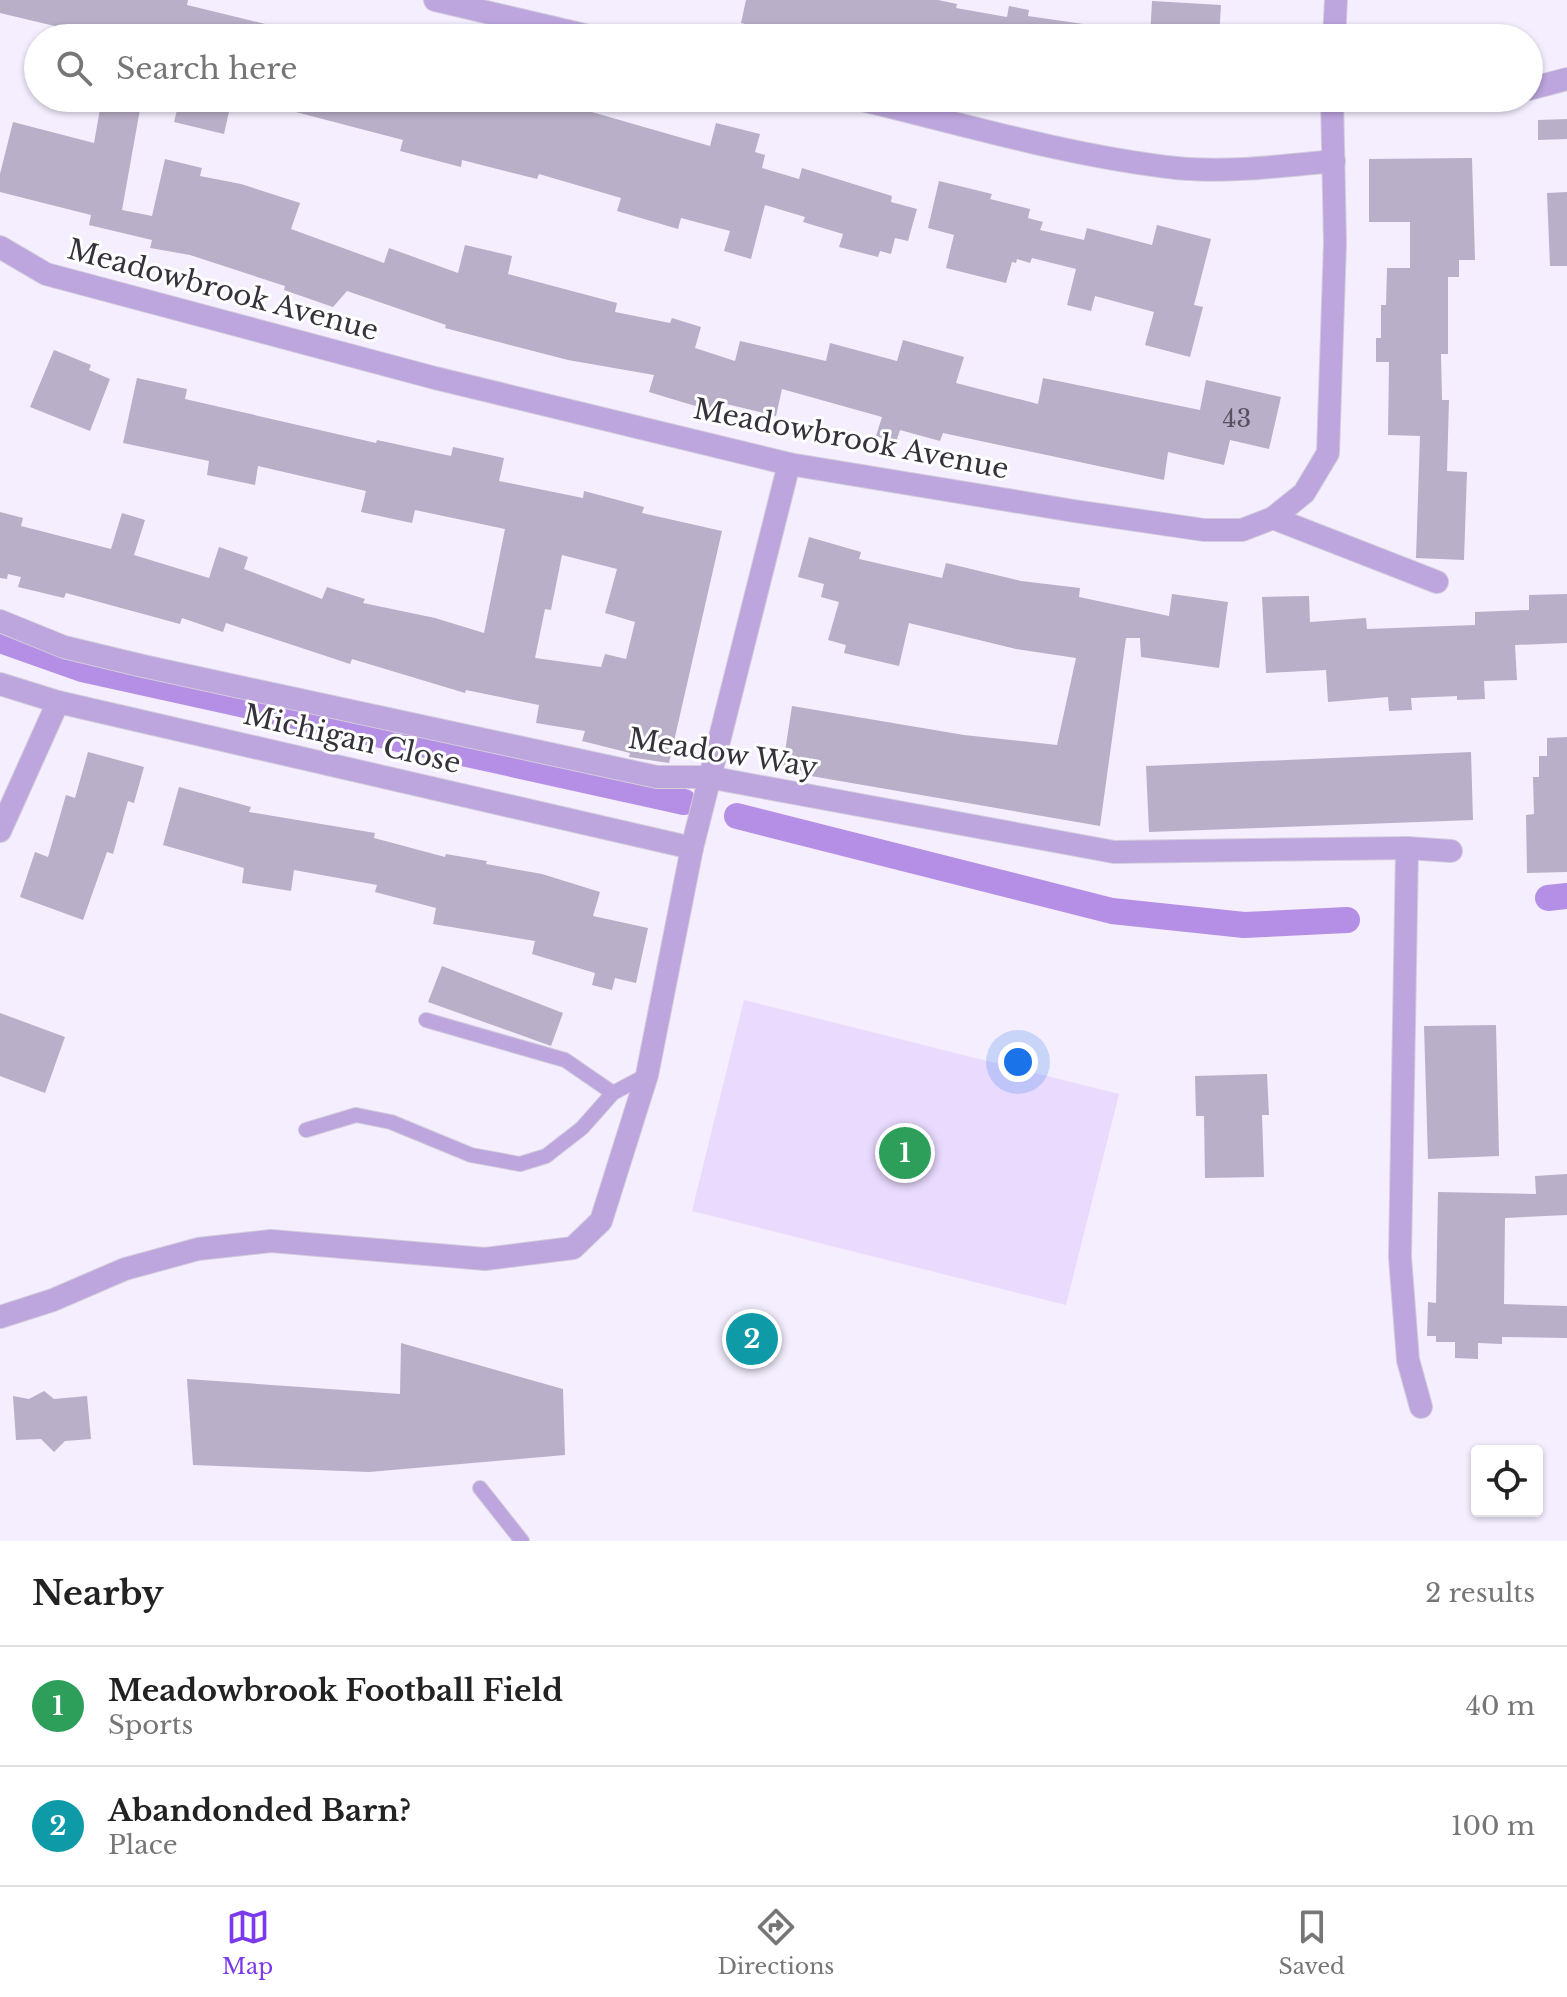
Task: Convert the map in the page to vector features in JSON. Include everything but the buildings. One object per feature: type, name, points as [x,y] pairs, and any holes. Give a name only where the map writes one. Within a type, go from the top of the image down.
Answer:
[{"type":"street","points":[[435,0],[537,24]]},
{"type":"street","points":[[1335,24],[1336,0]]},
{"type":"street","points":[[1543,85],[1567,79]]},
{"type":"street","points":[[913,112],[1087,153],[1177,168],[1256,168],[1334,161]]},
{"type":"street","name":"Meadowbrook Avenue","points":[[0,247],[46,274],[435,378],[789,464],[1204,530],[1242,530],[1273,518],[1304,493],[1328,453],[1333,344],[1332,112]]},
{"type":"street","points":[[0,1317],[53,1300],[125,1269],[198,1249],[271,1241],[485,1259],[573,1248],[601,1221],[647,1075],[708,777],[789,464]]},
{"type":"street","points":[[1273,518],[1437,582]]},
{"type":"street","name":"Meadow Way","points":[[0,621],[64,647],[143,666],[657,777],[708,777],[1114,852],[1407,848],[1451,851]]},
{"type":"street","name":"Michigan Close","points":[[0,684],[58,702],[692,848]]},
{"type":"street","points":[[0,831],[58,702]]},
{"type":"street","points":[[1407,848],[1400,1257],[1408,1360],[1421,1407]]},
{"type":"lane","points":[[426,1020],[565,1060],[613,1093]]},
{"type":"lane","points":[[306,1130],[356,1115],[391,1122],[471,1155],[520,1164],[546,1156],[582,1128],[613,1093],[647,1075]]},
{"type":"lane","points":[[480,1488],[522,1541]]},
{"type":"shaded area","points":[[744,1000],[1119,1094],[1066,1305],[692,1211]]},
{"type":"waterway","points":[[0,640],[82,669],[684,802]]},
{"type":"waterway","points":[[737,816],[1112,911],[1244,925],[1347,920]]},
{"type":"waterway","points":[[1548,898],[1567,896]]},
{"type":"place","name":"Meadowbrook Football Field","points":[[905,1153]]},
{"type":"place","name":"Abandonded Barn?","points":[[752,1339]]}]
